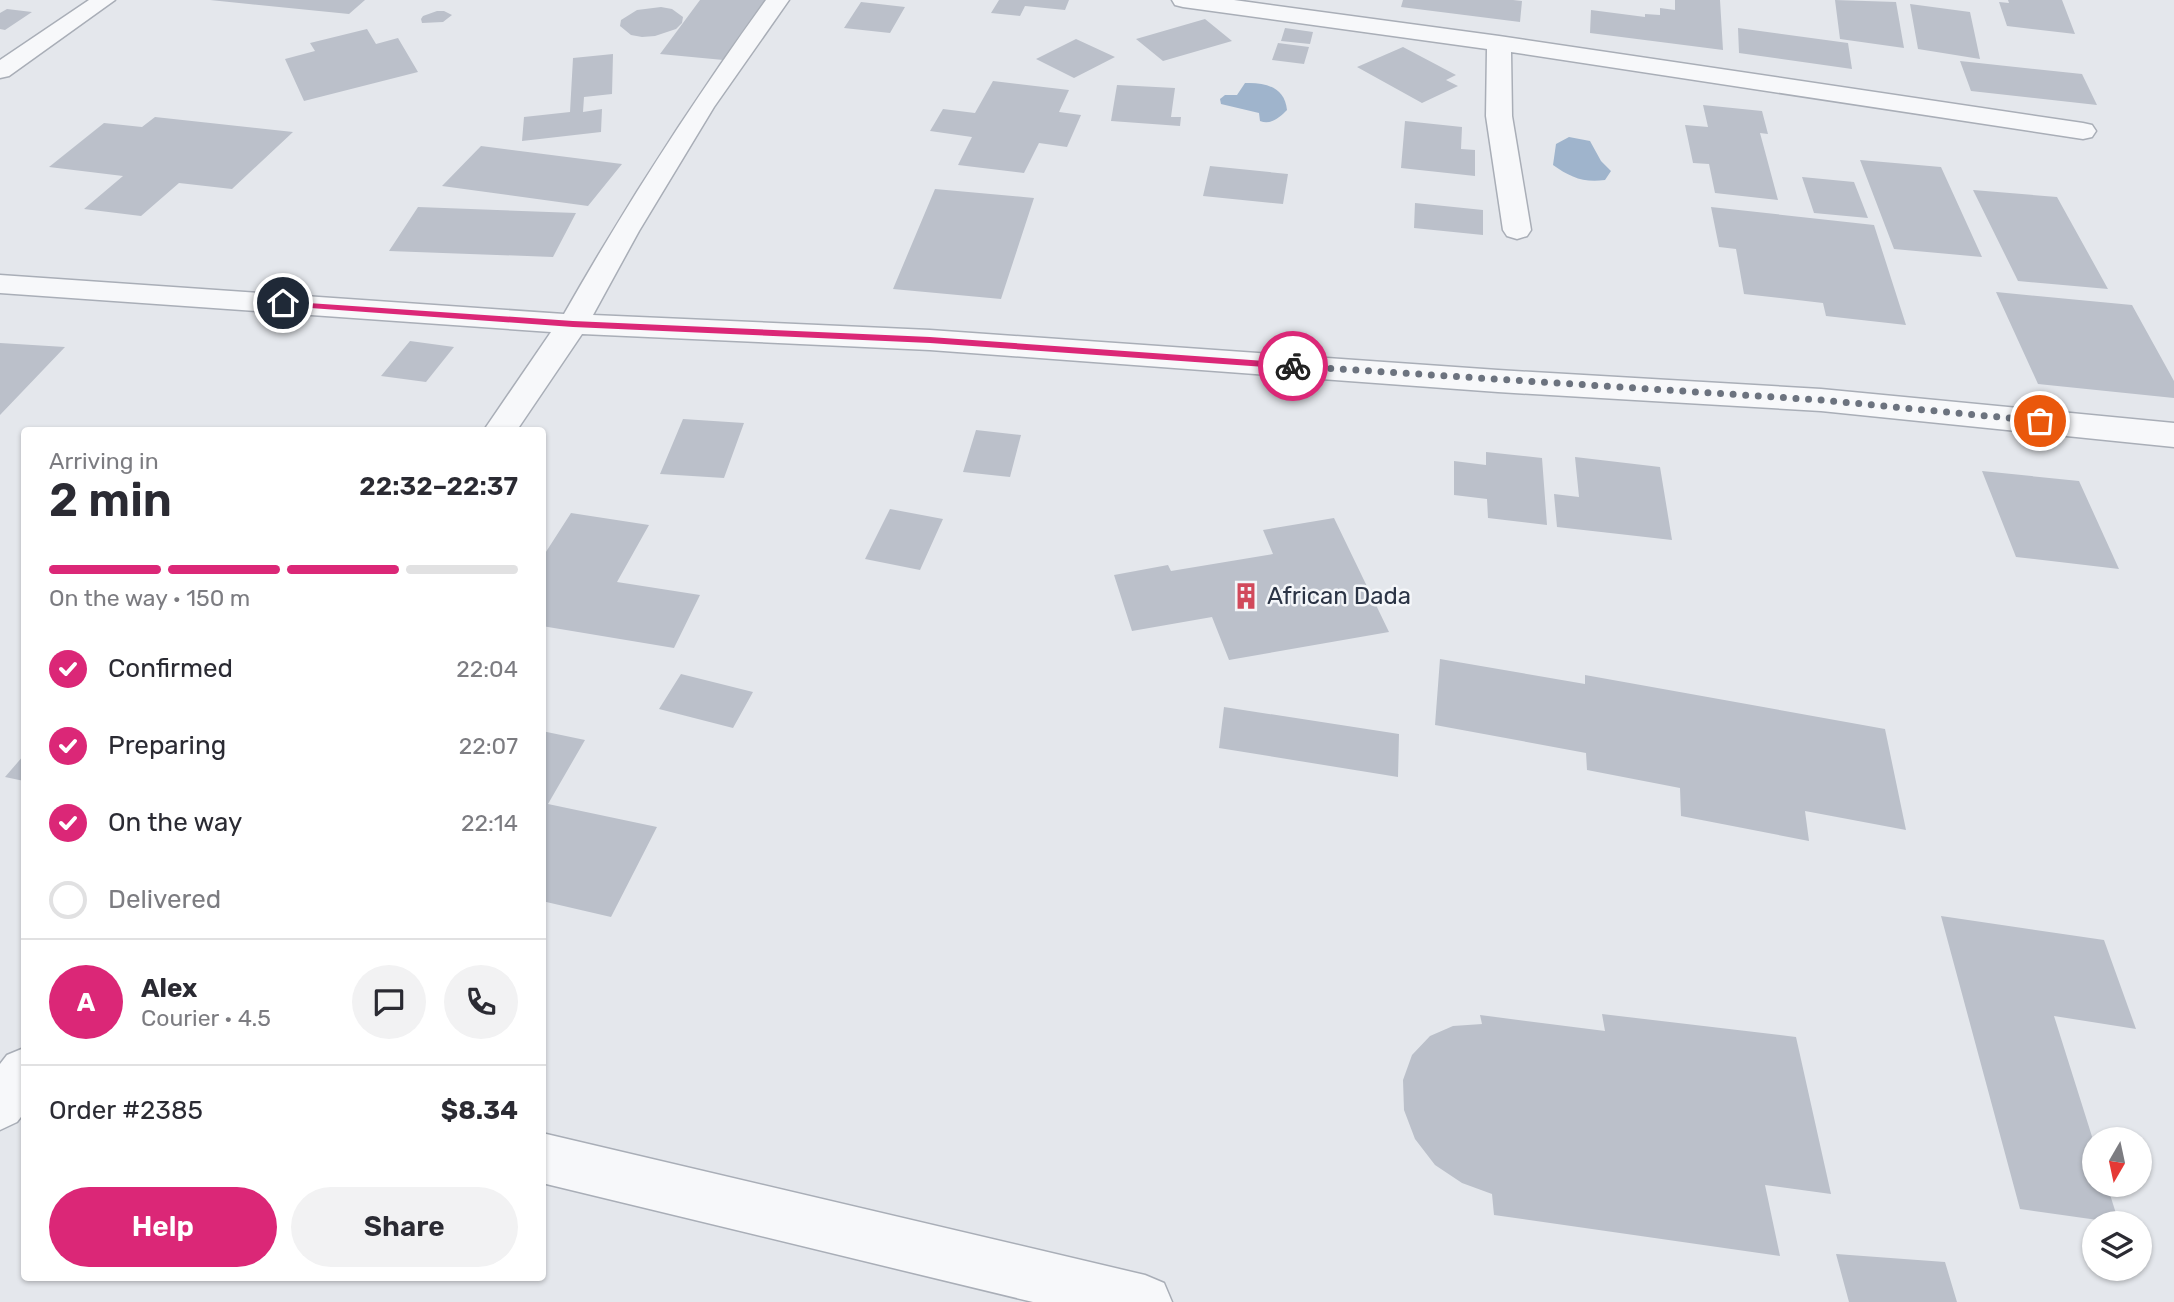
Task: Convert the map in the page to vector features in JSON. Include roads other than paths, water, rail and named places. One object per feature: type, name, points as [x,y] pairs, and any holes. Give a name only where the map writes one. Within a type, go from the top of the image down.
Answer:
[{"type":"street","points":[[0,71],[104,0]]},
{"type":"street","points":[[502,427],[573,324],[625,231],[702,107],[778,0]]},
{"type":"street","points":[[1183,0],[1499,43],[2082,131]]},
{"type":"street","points":[[1499,43],[1499,116],[1517,230]]},
{"type":"street","points":[[0,284],[573,324],[930,340],[1498,381],[1821,400],[2174,435]]},
{"type":"street","points":[[0,1105],[21,1076]]},
{"type":"street","points":[[546,1159],[1145,1302]]},
{"type":"water","points":[[1245,83],[1273,87],[1282,96],[1287,110],[1275,120],[1264,122],[1260,121],[1259,113],[1221,104],[1220,99],[1225,95],[1237,95]]},
{"type":"water","points":[[1569,137],[1590,141],[1601,161],[1611,171],[1605,180],[1577,178],[1553,165],[1556,144]]},
{"type":"place","name":"African Dada","points":[[1246,596]]}]
